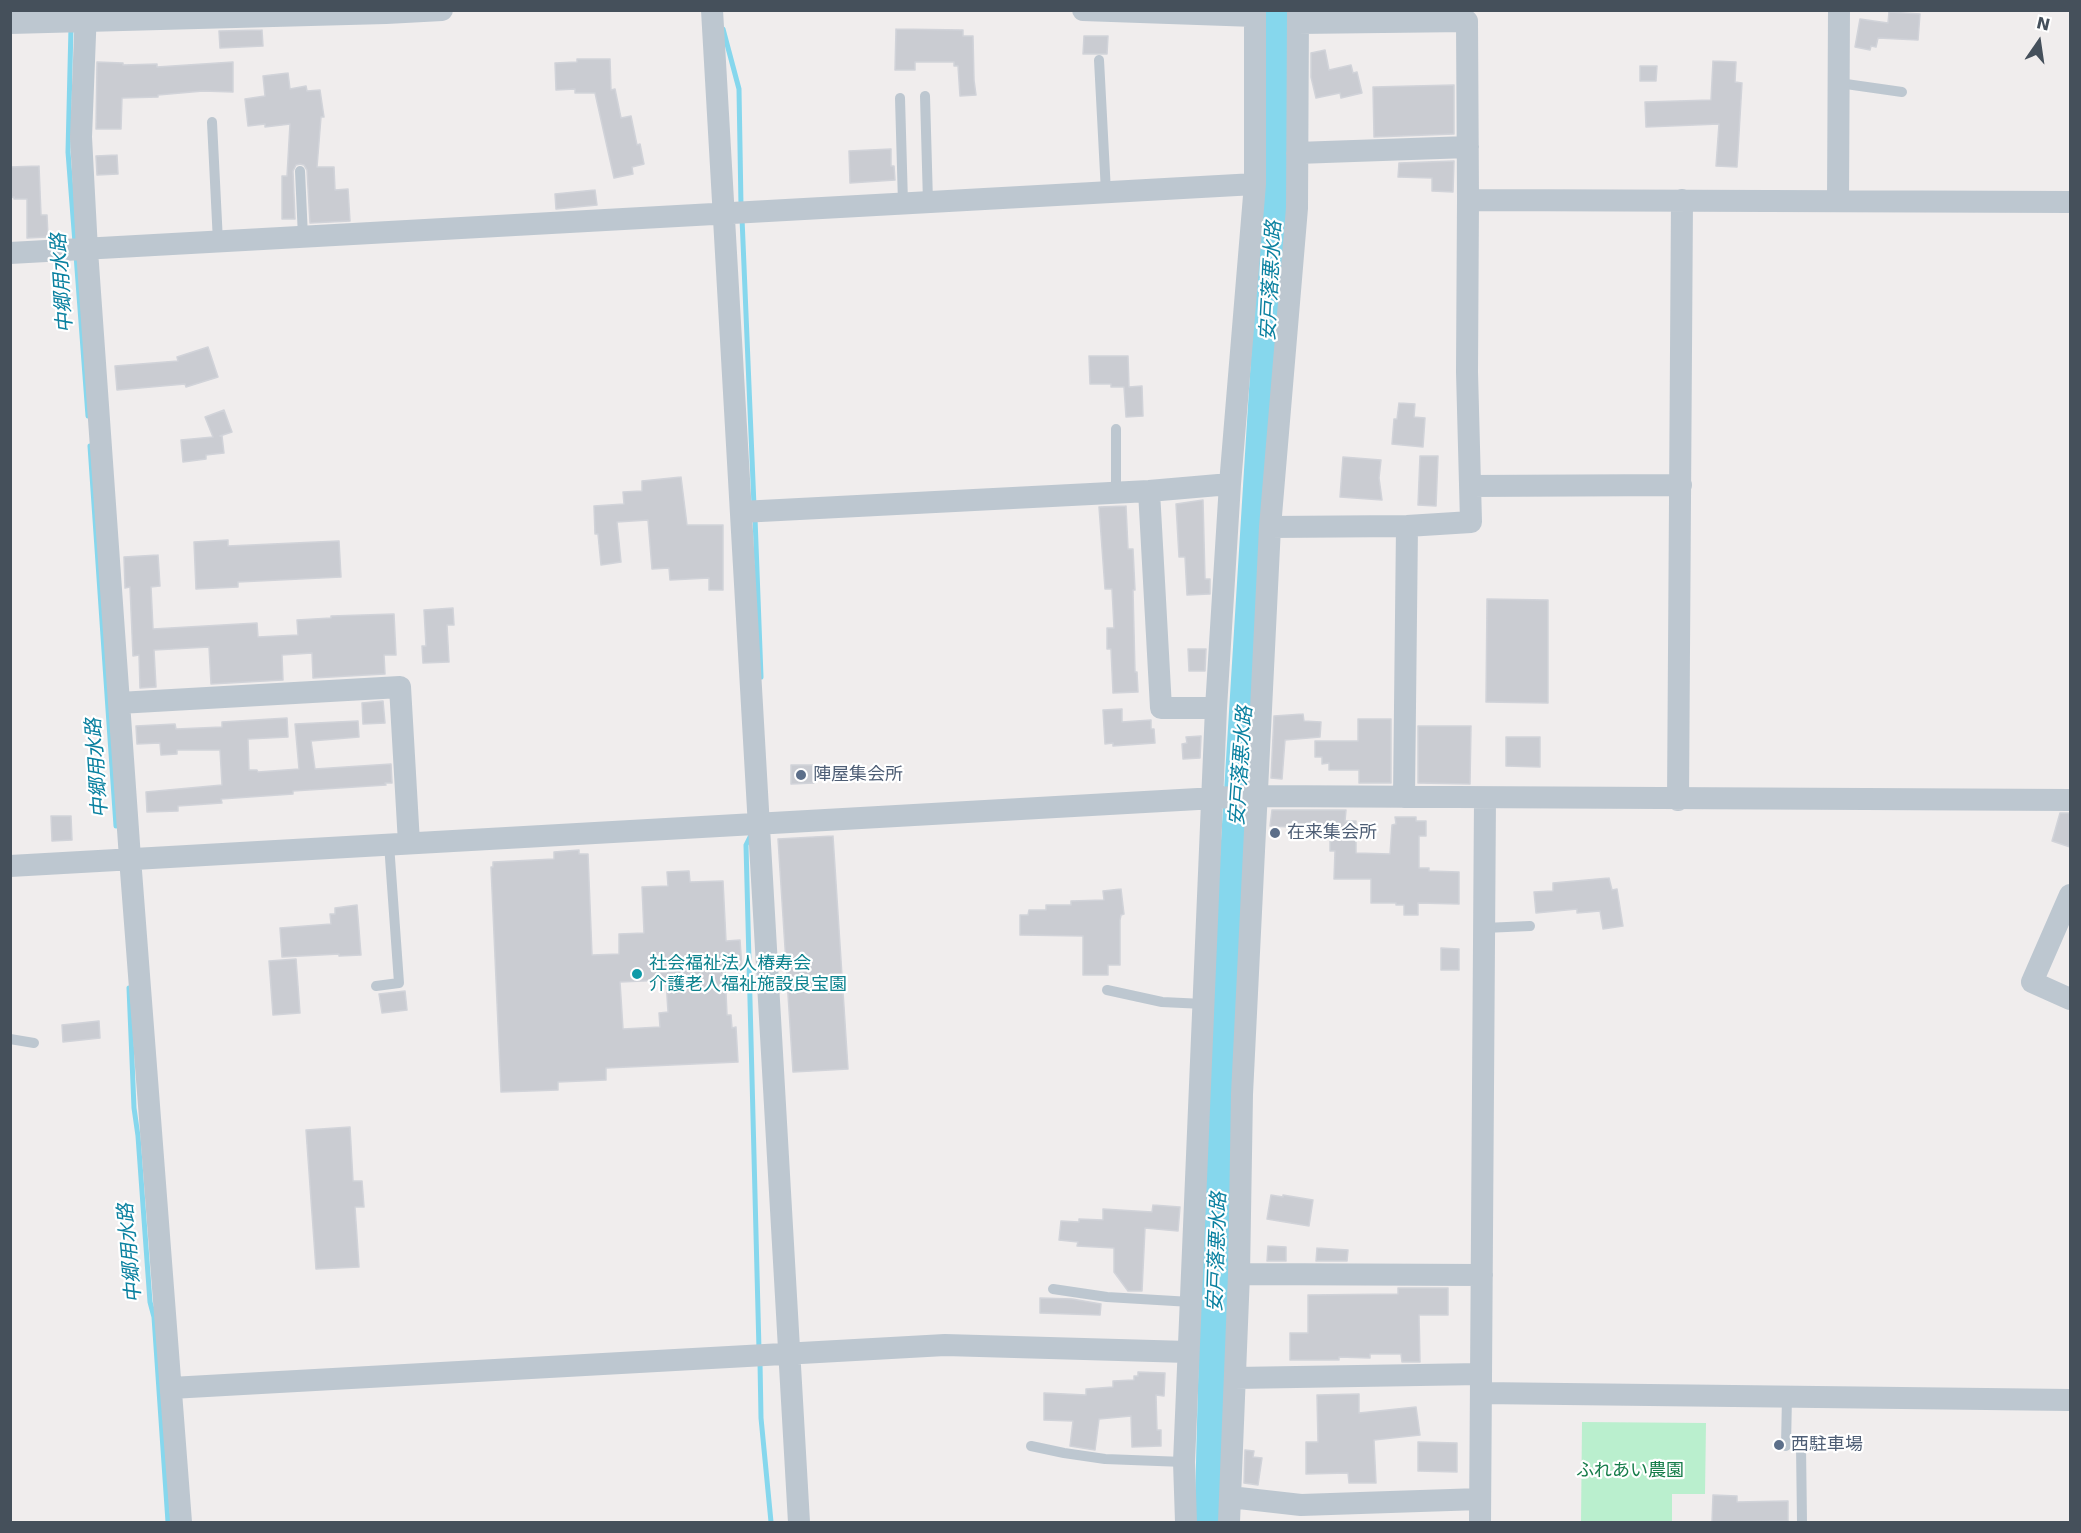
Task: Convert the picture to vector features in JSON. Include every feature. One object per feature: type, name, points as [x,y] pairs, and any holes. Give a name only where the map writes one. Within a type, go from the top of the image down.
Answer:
[{"type":"street","points":[[10,23],[86,16],[442,10]]},
{"type":"street","points":[[712,10],[800,1522]]},
{"type":"street","points":[[1083,10],[1255,13],[1255,184],[1230,484],[1216,708],[1219,798],[1204,1004],[1188,1352],[1184,1462],[1186,1522]]},
{"type":"street","points":[[1838,201],[1839,10]]},
{"type":"street","points":[[86,16],[81,138],[87,250],[130,858],[182,1522]]},
{"type":"street","points":[[1230,1522],[1239,1274],[1242,1094],[1254,796],[1270,527],[1297,208],[1298,17],[1467,21],[1467,372],[1472,522],[1270,527]]},
{"type":"street","points":[[1297,153],[1468,147]]},
{"type":"street","points":[[10,253],[1255,184]]},
{"type":"street","points":[[1468,200],[2070,202]]},
{"type":"street","points":[[1678,800],[1682,200]]},
{"type":"street","points":[[741,512],[1149,491],[1230,484]]},
{"type":"street","points":[[1470,486],[1681,485]]},
{"type":"street","points":[[1149,491],[1161,708],[1216,708]]},
{"type":"street","points":[[1404,797],[1407,525]]},
{"type":"street","points":[[119,703],[400,687],[399,844]]},
{"type":"street","points":[[10,866],[1254,796],[1678,800],[2070,800]]},
{"type":"street","points":[[1480,1522],[1485,798]]},
{"type":"street","points":[[2070,895],[2032,982],[2070,999]]},
{"type":"street","points":[[1239,1274],[1482,1275]]},
{"type":"street","points":[[171,1388],[945,1345],[1188,1352]]},
{"type":"street","points":[[1234,1378],[1481,1383],[1787,1396],[2070,1400]]},
{"type":"street","points":[[1230,1497],[1301,1505],[1480,1498]]},
{"type":"lane","points":[[1099,60],[1106,192]]},
{"type":"lane","points":[[1839,83],[1902,92]]},
{"type":"lane","points":[[925,96],[928,202]]},
{"type":"lane","points":[[900,98],[903,203]]},
{"type":"lane","points":[[212,122],[218,242]]},
{"type":"lane","points":[[300,171],[303,237]]},
{"type":"lane","points":[[1116,429],[1116,492]]},
{"type":"lane","points":[[376,986],[399,983],[399,844]]},
{"type":"lane","points":[[1484,928],[1530,926]]},
{"type":"lane","points":[[1107,990],[1162,1002],[1204,1004]]},
{"type":"lane","points":[[10,1039],[34,1043]]},
{"type":"lane","points":[[1053,1289],[1107,1297],[1191,1302]]},
{"type":"lane","points":[[1786,1446],[1787,1396]]},
{"type":"lane","points":[[1031,1446],[1064,1454],[1104,1459],[1184,1462]]},
{"type":"lane","points":[[1801,1446],[1802,1522]]},
{"type":"green space","name":"ふれあい農園","points":[[1582,1422],[1706,1423],[1705,1494],[1672,1494],[1672,1522],[1581,1522]]},
{"type":"building","points":[[1889,12],[1920,14],[1918,40],[1878,38],[1876,47],[1871,46],[1870,50],[1855,47],[1860,19],[1888,23]]},
{"type":"building","points":[[896,29],[963,30],[963,36],[973,36],[976,95],[960,96],[958,66],[954,66],[954,62],[915,62],[915,70],[895,70]]},
{"type":"building","points":[[262,30],[263,46],[220,48],[219,31]]},
{"type":"building","points":[[1084,36],[1108,36],[1107,54],[1083,54]]},
{"type":"building","points":[[1325,50],[1329,70],[1351,65],[1353,73],[1357,72],[1362,93],[1341,98],[1340,93],[1316,98],[1311,77],[1311,53]]},
{"type":"building","points":[[577,59],[610,59],[611,90],[615,89],[621,118],[631,116],[644,164],[632,167],[633,174],[614,178],[595,93],[575,93],[575,89],[556,90],[555,63],[577,62]]},
{"type":"building","points":[[1713,61],[1736,62],[1735,82],[1742,83],[1737,167],[1716,166],[1719,124],[1646,127],[1645,102],[1711,100]]},
{"type":"building","points":[[97,62],[123,63],[123,65],[157,64],[157,67],[233,62],[233,92],[203,91],[158,95],[158,97],[122,98],[121,129],[96,129]]},
{"type":"building","points":[[1640,66],[1657,66],[1656,81],[1640,81]]},
{"type":"building","points":[[288,73],[290,89],[306,86],[307,91],[320,90],[324,117],[321,117],[317,167],[334,167],[335,190],[348,189],[350,221],[310,223],[307,170],[304,165],[300,164],[296,165],[293,171],[295,219],[282,219],[282,176],[287,176],[290,124],[265,127],[265,124],[248,126],[245,99],[265,96],[263,76]]},
{"type":"building","points":[[1454,85],[1454,134],[1374,137],[1373,87]]},
{"type":"building","points":[[891,149],[891,166],[894,166],[895,180],[850,183],[849,151]]},
{"type":"building","points":[[117,155],[118,174],[97,175],[96,156]]},
{"type":"building","points":[[1454,161],[1453,192],[1432,191],[1432,178],[1398,177],[1399,163]]},
{"type":"building","points":[[39,166],[41,215],[47,215],[48,237],[27,238],[27,199],[10,198],[10,167]]},
{"type":"building","points":[[595,190],[597,205],[556,209],[555,194]]},
{"type":"building","points":[[208,347],[218,377],[186,387],[185,384],[117,390],[115,366],[178,361],[177,357]]},
{"type":"building","points":[[1089,356],[1128,356],[1129,387],[1142,386],[1143,416],[1126,417],[1124,387],[1111,387],[1111,384],[1090,384]]},
{"type":"building","points":[[1399,403],[1415,404],[1414,417],[1425,418],[1423,447],[1392,444],[1394,419],[1397,419]]},
{"type":"building","points":[[224,410],[232,432],[220,436],[222,436],[224,453],[206,455],[206,459],[183,462],[181,440],[213,437],[205,417]]},
{"type":"building","points":[[1420,456],[1438,456],[1436,506],[1418,505]]},
{"type":"building","points":[[1343,457],[1381,460],[1379,478],[1382,500],[1340,497]]},
{"type":"building","points":[[681,477],[687,525],[723,525],[723,590],[709,590],[709,578],[670,580],[669,568],[652,569],[648,520],[617,522],[621,562],[601,565],[598,534],[595,534],[594,506],[624,504],[623,492],[642,491],[642,481]]},
{"type":"building","points":[[1203,500],[1205,579],[1210,579],[1210,594],[1187,595],[1185,557],[1179,557],[1176,504]]},
{"type":"building","points":[[1126,506],[1128,549],[1133,549],[1135,672],[1137,672],[1138,692],[1113,693],[1111,649],[1107,649],[1107,628],[1114,628],[1112,589],[1105,589],[1099,507]]},
{"type":"building","points":[[228,540],[228,546],[339,541],[341,577],[238,582],[238,587],[196,589],[194,542]]},
{"type":"building","points":[[158,555],[160,586],[151,587],[153,629],[257,623],[258,637],[298,635],[297,620],[331,618],[331,616],[394,614],[396,655],[384,655],[385,674],[313,678],[312,653],[282,655],[283,680],[211,684],[209,647],[154,650],[156,687],[140,688],[139,655],[133,656],[130,587],[125,588],[124,557]]},
{"type":"building","points":[[1487,599],[1548,600],[1548,703],[1486,702]]},
{"type":"building","points":[[453,608],[454,625],[447,625],[449,662],[423,663],[422,646],[426,646],[424,610]]},
{"type":"building","points":[[1188,649],[1206,649],[1205,671],[1189,671]]},
{"type":"building","points":[[383,701],[385,723],[363,724],[362,703]]},
{"type":"building","points":[[1122,709],[1122,722],[1151,720],[1155,743],[1113,746],[1113,743],[1105,744],[1103,710]]},
{"type":"building","points":[[1303,714],[1304,721],[1321,722],[1320,737],[1285,740],[1282,779],[1271,778],[1274,716]]},
{"type":"building","points":[[287,718],[288,737],[248,739],[249,770],[258,772],[299,769],[295,724],[358,721],[359,737],[311,741],[315,769],[391,764],[392,783],[221,799],[222,803],[178,806],[178,811],[147,812],[146,792],[222,785],[220,750],[177,750],[177,754],[161,755],[160,743],[137,744],[136,726],[175,724],[176,729],[222,727],[222,722]]},
{"type":"building","points":[[1358,719],[1391,719],[1391,783],[1359,783],[1359,770],[1329,770],[1329,763],[1322,764],[1322,757],[1315,757],[1315,741],[1358,741]]},
{"type":"building","points":[[1418,726],[1471,726],[1470,784],[1418,783]]},
{"type":"building","points":[[1201,736],[1200,758],[1183,759],[1182,744],[1187,743],[1186,737]]},
{"type":"building","points":[[1506,737],[1540,737],[1540,767],[1506,766]]},
{"type":"building","points":[[791,765],[813,765],[814,783],[791,784]]},
{"type":"building","points":[[1272,810],[1346,810],[1345,821],[1356,821],[1356,853],[1390,854],[1392,825],[1396,824],[1395,817],[1416,817],[1416,821],[1426,821],[1426,836],[1419,836],[1419,868],[1429,868],[1429,871],[1459,872],[1459,904],[1418,903],[1418,915],[1404,915],[1404,905],[1371,903],[1371,879],[1334,879],[1335,851],[1330,851],[1330,829],[1270,826]]},
{"type":"building","points":[[2060,813],[2070,813],[2070,847],[2052,841]]},
{"type":"building","points":[[51,816],[71,816],[72,840],[52,841]]},
{"type":"building","points":[[833,836],[848,1069],[793,1072],[778,839]]},
{"type":"building","name":"社会福祉法人椿寿会 介護老人福祉施設良宝園","points":[[579,850],[579,854],[588,854],[592,955],[619,954],[619,934],[644,933],[642,887],[668,886],[667,872],[689,871],[690,882],[723,881],[726,941],[740,940],[742,969],[725,970],[727,1015],[731,1015],[732,1028],[736,1027],[738,1062],[606,1068],[606,1080],[558,1082],[558,1090],[501,1092],[491,867],[493,867],[493,862],[554,859],[554,852]],"holes":[[[666,980],[668,1012],[659,1013],[660,1027],[623,1029],[620,982]]]},
{"type":"building","points":[[1609,878],[1612,890],[1617,889],[1623,926],[1603,929],[1600,911],[1577,913],[1577,909],[1536,913],[1534,892],[1553,891],[1553,883]]},
{"type":"building","points":[[1121,889],[1124,914],[1121,915],[1120,920],[1120,965],[1108,965],[1108,975],[1083,975],[1083,936],[1020,935],[1020,915],[1028,915],[1029,910],[1046,910],[1046,905],[1071,905],[1071,901],[1104,900],[1103,891]]},
{"type":"building","points":[[357,905],[361,955],[282,957],[280,928],[331,924],[330,914],[335,914],[335,908]]},
{"type":"building","points":[[1441,948],[1459,949],[1459,970],[1441,970]]},
{"type":"building","points":[[296,959],[300,1013],[273,1015],[269,961]]},
{"type":"building","points":[[405,991],[407,1010],[382,1013],[379,994]]},
{"type":"building","points":[[99,1021],[100,1038],[63,1042],[62,1025]]},
{"type":"building","points":[[350,1127],[353,1181],[362,1181],[364,1207],[355,1207],[359,1267],[316,1269],[306,1130]]},
{"type":"building","points":[[1271,1195],[1313,1200],[1309,1226],[1267,1219]]},
{"type":"building","points":[[1153,1205],[1180,1207],[1178,1231],[1145,1228],[1142,1291],[1128,1291],[1114,1272],[1114,1248],[1077,1246],[1078,1242],[1059,1240],[1061,1221],[1103,1220],[1103,1209],[1152,1212]]},
{"type":"building","points":[[1268,1246],[1286,1247],[1286,1261],[1267,1261]]},
{"type":"building","points":[[1317,1248],[1348,1250],[1347,1261],[1316,1261]]},
{"type":"building","points":[[1398,1288],[1448,1288],[1448,1315],[1419,1315],[1420,1362],[1402,1362],[1401,1354],[1370,1354],[1370,1358],[1339,1357],[1339,1360],[1290,1360],[1290,1333],[1308,1333],[1308,1295],[1398,1294]]},
{"type":"building","points":[[1040,1298],[1072,1299],[1101,1304],[1100,1315],[1040,1313]]},
{"type":"building","points":[[1138,1372],[1165,1373],[1164,1396],[1156,1395],[1157,1430],[1161,1430],[1161,1446],[1132,1447],[1131,1416],[1099,1419],[1095,1450],[1070,1446],[1073,1421],[1044,1420],[1044,1393],[1086,1395],[1086,1389],[1113,1387],[1113,1381],[1134,1380]]},
{"type":"building","points":[[1359,1394],[1359,1413],[1416,1407],[1420,1435],[1374,1440],[1376,1483],[1349,1483],[1348,1473],[1306,1474],[1306,1442],[1318,1442],[1317,1395]]},
{"type":"building","points":[[1418,1442],[1457,1443],[1457,1472],[1418,1471]]},
{"type":"building","points":[[1245,1450],[1254,1451],[1253,1457],[1262,1458],[1258,1485],[1244,1483]]},
{"type":"building","points":[[1713,1495],[1737,1496],[1737,1502],[1788,1501],[1788,1521],[1712,1522]]},
{"type":"waterway","name":"安戸落悪水路","points":[[1211,1522],[1222,1090],[1275,237],[1273,10]]},
{"type":"waterway","name":"中郷用水路","points":[[71,27],[68,152],[75,243]]},
{"type":"waterway","points":[[723,29],[739,89],[741,206]]},
{"type":"waterway","points":[[742,218],[754,506]]},
{"type":"waterway","name":"中郷用水路","points":[[76,255],[88,416]]},
{"type":"waterway","name":"中郷用水路","points":[[90,446],[116,826]]},
{"type":"waterway","points":[[755,518],[761,677]]},
{"type":"waterway","points":[[751,835],[746,845],[759,1350]]},
{"type":"waterway","name":"中郷用水路","points":[[129,988],[134,1108],[150,1302],[154,1317],[168,1522]]},
{"type":"waterway","points":[[760,1362],[761,1418],[771,1522]]},
{"type":"place","name":"陣屋集会所","points":[[801,775]]},
{"type":"place","name":"在来集会所","points":[[1275,833]]},
{"type":"place","name":"社会福祉法人椿寿会 介護老人福祉施設良宝園","points":[[637,974]]},
{"type":"place","name":"西駐車場","points":[[1779,1445]]}]
